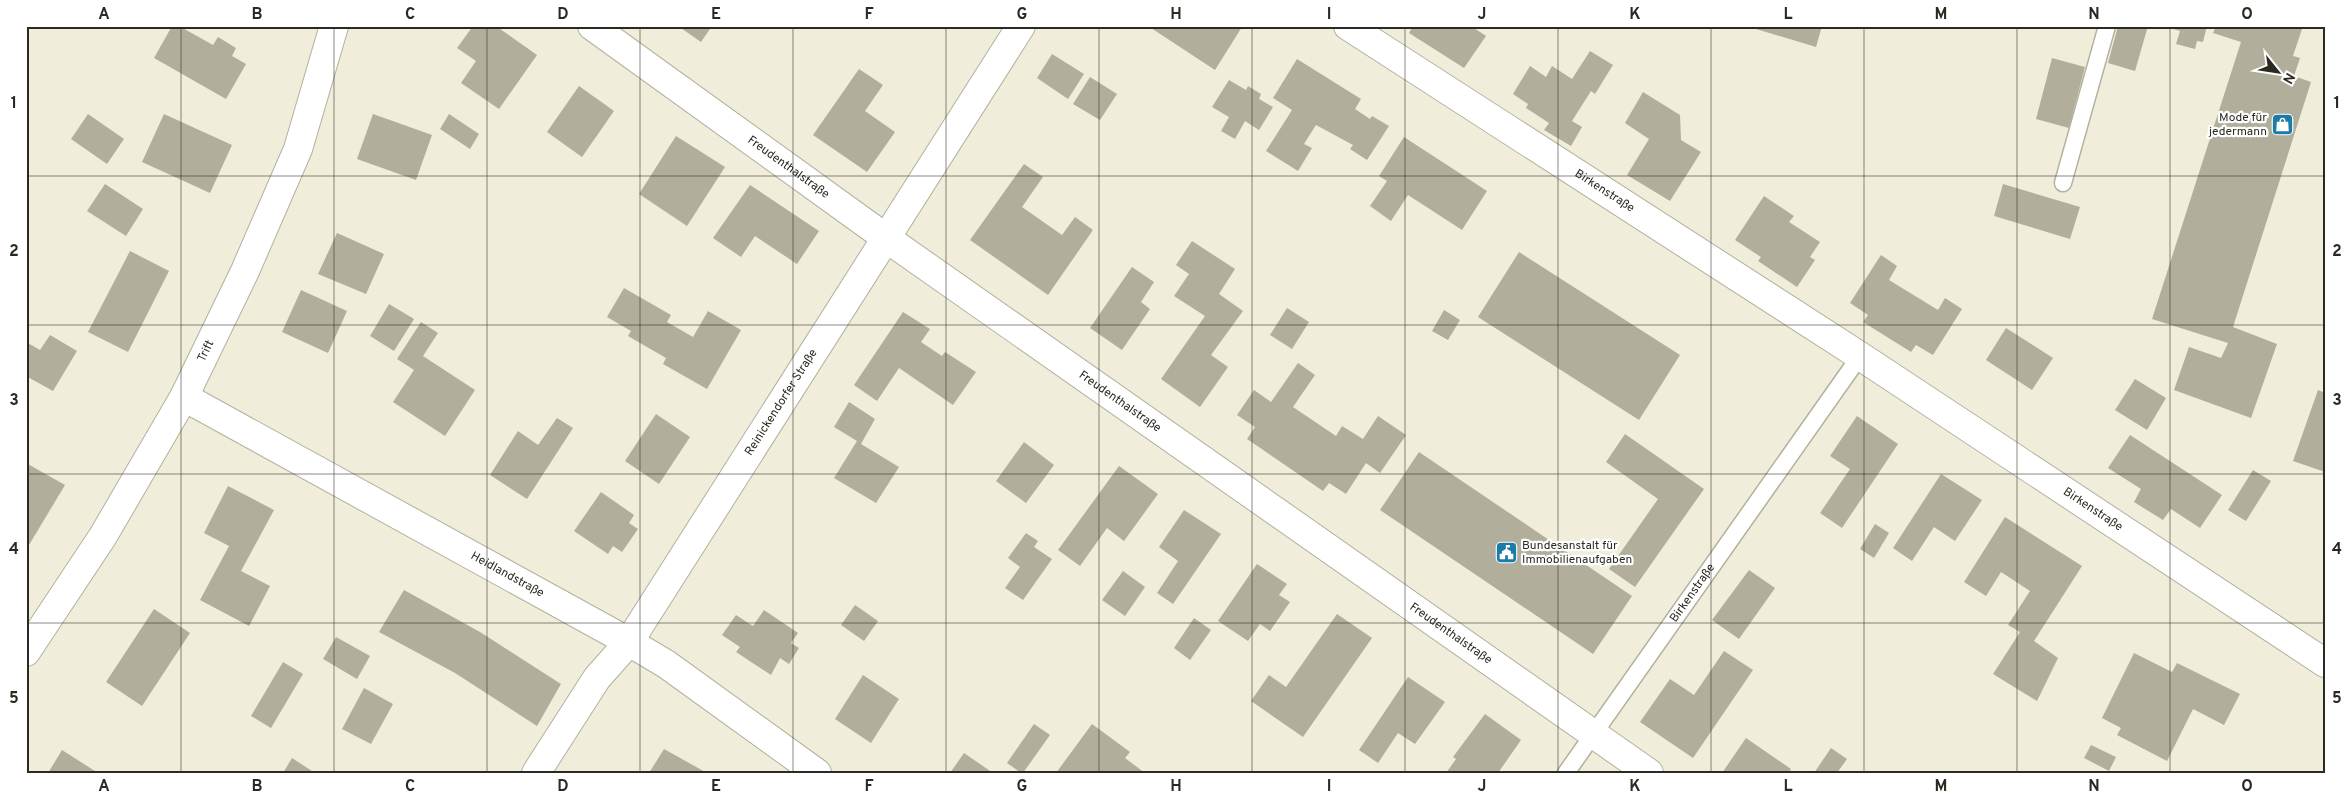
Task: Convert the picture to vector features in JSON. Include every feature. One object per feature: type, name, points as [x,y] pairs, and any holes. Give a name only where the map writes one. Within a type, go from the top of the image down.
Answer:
[{"type":"street","name":"Trift","points":[[26,652],[103,536],[184,397],[245,272],[298,149],[334,26]]},
{"type":"street","name":"Freudenthalstraße","points":[[592,26],[886,238],[1595,733],[1649,773]]},
{"type":"street","name":"Reinickendorfer Straße","points":[[536,773],[597,678],[629,642],[1021,26]]},
{"type":"street","name":"Birkenstraße","points":[[1348,26],[1860,356],[2325,663]]},
{"type":"street","name":"Heidlandstraße","points":[[184,397],[629,642],[666,664],[817,773]]},
{"type":"lane","points":[[2063,183],[2107,26]]},
{"type":"lane","name":"Birkenstraße","points":[[1566,773],[1860,356]]},
{"type":"building","points":[[172,26],[179,26],[213,45],[218,37],[236,48],[232,56],[246,64],[226,99],[154,58]]},
{"type":"building","points":[[473,26],[496,26],[537,55],[499,109],[461,83],[476,61],[457,48]]},
{"type":"building","points":[[678,26],[712,26],[701,42]]},
{"type":"building","points":[[1148,26],[1241,26],[1242,27],[1215,70]]},
{"type":"building","points":[[1413,26],[1471,26],[1486,36],[1464,68],[1409,33]]},
{"type":"building","points":[[1746,26],[1822,26],[1816,47]]},
{"type":"building","points":[[2118,26],[2148,26],[2135,71],[2108,63]]},
{"type":"building","points":[[2164,26],[2207,26],[2203,42],[2197,41],[2195,49],[2176,44],[2180,31]]},
{"type":"building","points":[[2216,26],[2303,26],[2293,56],[2300,58],[2294,76],[2311,82],[2233,327],[2277,344],[2251,418],[2174,390],[2189,347],[2221,358],[2228,343],[2152,319],[2241,42],[2213,33]]},
{"type":"building","points":[[1590,51],[1613,65],[1595,94],[1591,91],[1572,121],[1582,127],[1571,146],[1544,130],[1549,123],[1526,108],[1528,104],[1513,94],[1530,66],[1546,77],[1552,66],[1572,79]]},
{"type":"building","points":[[1052,54],[1084,74],[1068,99],[1037,78]]},
{"type":"building","points":[[2052,58],[2085,67],[2069,128],[2036,119]]},
{"type":"building","points":[[1297,59],[1361,99],[1355,109],[1370,119],[1372,116],[1389,126],[1367,160],[1350,149],[1353,145],[1316,125],[1304,144],[1312,148],[1298,171],[1266,151],[1292,110],[1273,98]]},
{"type":"building","points":[[859,69],[883,85],[865,111],[895,132],[867,172],[813,135]]},
{"type":"building","points":[[1090,77],[1117,94],[1100,120],[1073,104]]},
{"type":"building","points":[[1229,80],[1246,90],[1248,86],[1261,94],[1259,99],[1273,107],[1259,130],[1245,121],[1235,139],[1221,131],[1229,117],[1212,107]]},
{"type":"building","points":[[579,86],[614,111],[582,157],[547,132]]},
{"type":"building","points":[[1643,92],[1680,115],[1681,140],[1701,152],[1670,201],[1627,175],[1649,139],[1625,123]]},
{"type":"building","points":[[88,114],[124,139],[107,164],[71,139]]},
{"type":"building","points":[[164,114],[232,145],[210,193],[142,162]]},
{"type":"building","points":[[373,114],[432,135],[416,180],[357,159]]},
{"type":"building","points":[[449,114],[479,134],[470,149],[440,129]]},
{"type":"building","points":[[676,136],[725,167],[687,226],[639,194]]},
{"type":"building","points":[[1404,137],[1487,191],[1462,230],[1408,195],[1391,221],[1370,206],[1387,181],[1379,176]]},
{"type":"building","points":[[1024,164],[1043,177],[1022,207],[1062,235],[1075,217],[1093,230],[1048,295],[970,240]]},
{"type":"building","points":[[105,184],[143,209],[126,236],[87,211]]},
{"type":"building","points":[[2003,184],[2080,207],[2070,239],[1994,216]]},
{"type":"building","points":[[750,185],[819,231],[797,264],[755,236],[741,257],[713,238]]},
{"type":"building","points":[[1764,196],[1794,216],[1789,222],[1820,242],[1810,257],[1815,260],[1797,287],[1758,261],[1761,257],[1735,240]]},
{"type":"building","points":[[337,233],[384,254],[366,294],[318,274]]},
{"type":"building","points":[[1192,241],[1235,269],[1219,294],[1243,311],[1211,355],[1228,367],[1200,407],[1161,379],[1205,316],[1174,296],[1189,274],[1176,265]]},
{"type":"building","points":[[130,251],[169,271],[128,352],[88,332]]},
{"type":"building","points":[[1519,252],[1680,355],[1639,420],[1478,317]]},
{"type":"building","points":[[1881,255],[1897,266],[1889,280],[1938,310],[1945,298],[1962,309],[1933,355],[1916,345],[1911,352],[1863,322],[1868,315],[1850,303]]},
{"type":"building","points":[[1132,267],[1154,282],[1141,302],[1150,309],[1122,350],[1090,328]]},
{"type":"building","points":[[624,288],[671,315],[667,322],[693,337],[708,311],[741,330],[707,389],[663,364],[666,358],[628,336],[631,331],[607,317]]},
{"type":"building","points":[[301,290],[347,311],[328,353],[282,332]]},
{"type":"building","points":[[389,304],[414,319],[394,351],[370,336]]},
{"type":"building","points":[[1287,308],[1309,322],[1292,349],[1270,335]]},
{"type":"building","points":[[1444,310],[1460,320],[1448,340],[1432,331]]},
{"type":"building","points":[[903,312],[930,329],[921,342],[942,356],[945,352],[976,372],[953,405],[899,368],[877,401],[854,385]]},
{"type":"building","points":[[421,322],[438,333],[423,356],[475,390],[445,436],[393,402],[414,370],[397,359]]},
{"type":"building","points":[[2006,328],[2053,358],[2032,390],[1986,360]]},
{"type":"building","points":[[50,335],[77,351],[53,391],[26,376],[26,342],[40,350]]},
{"type":"building","points":[[1298,363],[1315,375],[1293,407],[1336,436],[1342,426],[1363,439],[1378,416],[1406,435],[1380,473],[1366,463],[1346,494],[1329,483],[1323,491],[1247,439],[1255,427],[1237,415],[1254,390],[1271,402]]},
{"type":"building","points":[[2135,379],[2166,398],[2147,430],[2115,410]]},
{"type":"building","points":[[2325,387],[2325,472],[2293,461],[2318,390],[2323,392]]},
{"type":"building","points":[[849,402],[875,419],[861,444],[899,467],[876,503],[834,478],[857,441],[834,427]]},
{"type":"building","points":[[656,414],[690,437],[659,484],[625,461]]},
{"type":"building","points":[[1857,416],[1898,444],[1842,528],[1820,513],[1850,469],[1830,456]]},
{"type":"building","points":[[557,418],[573,428],[527,499],[490,475],[518,431],[538,445]]},
{"type":"building","points":[[1625,434],[1704,489],[1635,587],[1609,569],[1658,499],[1606,462]]},
{"type":"building","points":[[2130,435],[2222,495],[2200,528],[2171,509],[2163,520],[2134,502],[2141,489],[2108,468]]},
{"type":"building","points":[[1024,442],[1054,465],[1026,503],[996,481]]},
{"type":"building","name":"Bundesanstalt für Immobilienaufgaben","points":[[1419,452],[1632,596],[1593,654],[1380,510]]},
{"type":"building","points":[[26,463],[65,485],[29,545],[26,544]]},
{"type":"building","points":[[1119,466],[1158,494],[1124,541],[1107,528],[1080,566],[1058,550]]},
{"type":"building","points":[[2253,470],[2271,481],[2246,521],[2228,510]]},
{"type":"building","points":[[1941,474],[1982,500],[1955,541],[1934,527],[1912,561],[1893,548]]},
{"type":"building","points":[[228,486],[274,510],[241,571],[270,586],[249,626],[200,600],[229,546],[204,533]]},
{"type":"building","points":[[601,492],[634,515],[629,523],[638,529],[622,552],[613,546],[608,554],[574,531]]},
{"type":"building","points":[[1184,510],[1221,534],[1173,604],[1157,593],[1178,561],[1159,547]]},
{"type":"building","points":[[2005,517],[2082,566],[2034,641],[2058,658],[2037,701],[1993,674],[2020,632],[2008,625],[2030,591],[2001,572],[1986,596],[1964,582]]},
{"type":"building","points":[[1875,524],[1889,533],[1874,558],[1860,549]]},
{"type":"building","points":[[1026,533],[1038,541],[1034,547],[1052,559],[1023,600],[1005,588],[1020,567],[1008,558]]},
{"type":"building","points":[[1257,564],[1287,584],[1279,595],[1290,602],[1270,631],[1260,624],[1248,641],[1218,621]]},
{"type":"building","points":[[1749,570],[1775,588],[1739,639],[1712,620]]},
{"type":"building","points":[[1123,571],[1145,587],[1125,616],[1102,600]]},
{"type":"building","points":[[404,590],[480,632],[561,684],[537,726],[455,673],[379,632]]},
{"type":"building","points":[[855,605],[878,621],[864,641],[841,625]]},
{"type":"building","points":[[154,609],[190,633],[142,706],[106,682]]},
{"type":"building","points":[[764,610],[798,633],[791,643],[799,648],[789,664],[780,658],[771,675],[736,652],[740,647],[722,635],[736,615],[753,626]]},
{"type":"building","points":[[1337,614],[1372,638],[1303,737],[1251,701],[1269,675],[1286,687]]},
{"type":"building","points":[[1194,618],[1211,630],[1190,660],[1174,648]]},
{"type":"building","points":[[336,637],[370,656],[357,679],[323,659]]},
{"type":"building","points":[[1724,651],[1753,670],[1693,758],[1640,722],[1670,679],[1694,695]]},
{"type":"building","points":[[2134,653],[2172,672],[2177,663],[2240,694],[2224,725],[2193,709],[2167,761],[2117,735],[2121,728],[2102,718]]},
{"type":"building","points":[[283,662],[303,674],[271,728],[251,716]]},
{"type":"building","points":[[863,675],[899,699],[871,743],[835,719]]},
{"type":"building","points":[[1408,677],[1445,702],[1415,744],[1398,733],[1378,763],[1359,750]]},
{"type":"building","points":[[364,688],[393,704],[371,744],[342,729]]},
{"type":"building","points":[[1485,714],[1521,740],[1498,773],[1446,773],[1456,759],[1453,757]]},
{"type":"building","points":[[1034,724],[1050,735],[1023,773],[1021,773],[1007,763]]},
{"type":"building","points":[[1092,724],[1130,752],[1125,758],[1145,773],[1056,773]]},
{"type":"building","points":[[1746,738],[1791,769],[1789,773],[1722,773]]},
{"type":"building","points":[[2091,745],[2116,757],[2109,771],[2084,758]]},
{"type":"building","points":[[1831,748],[1847,759],[1837,773],[1814,773]]},
{"type":"building","points":[[664,749],[707,773],[649,773]]},
{"type":"building","points":[[62,750],[98,773],[48,773]]},
{"type":"building","points":[[964,753],[993,773],[950,773]]},
{"type":"building","points":[[292,758],[315,773],[283,773]]},
{"type":"place","name":"Mode für jedermann","points":[[2283,125]]},
{"type":"place","name":"Bundesanstalt für Immobilienaufgaben","points":[[1506,553]]}]
